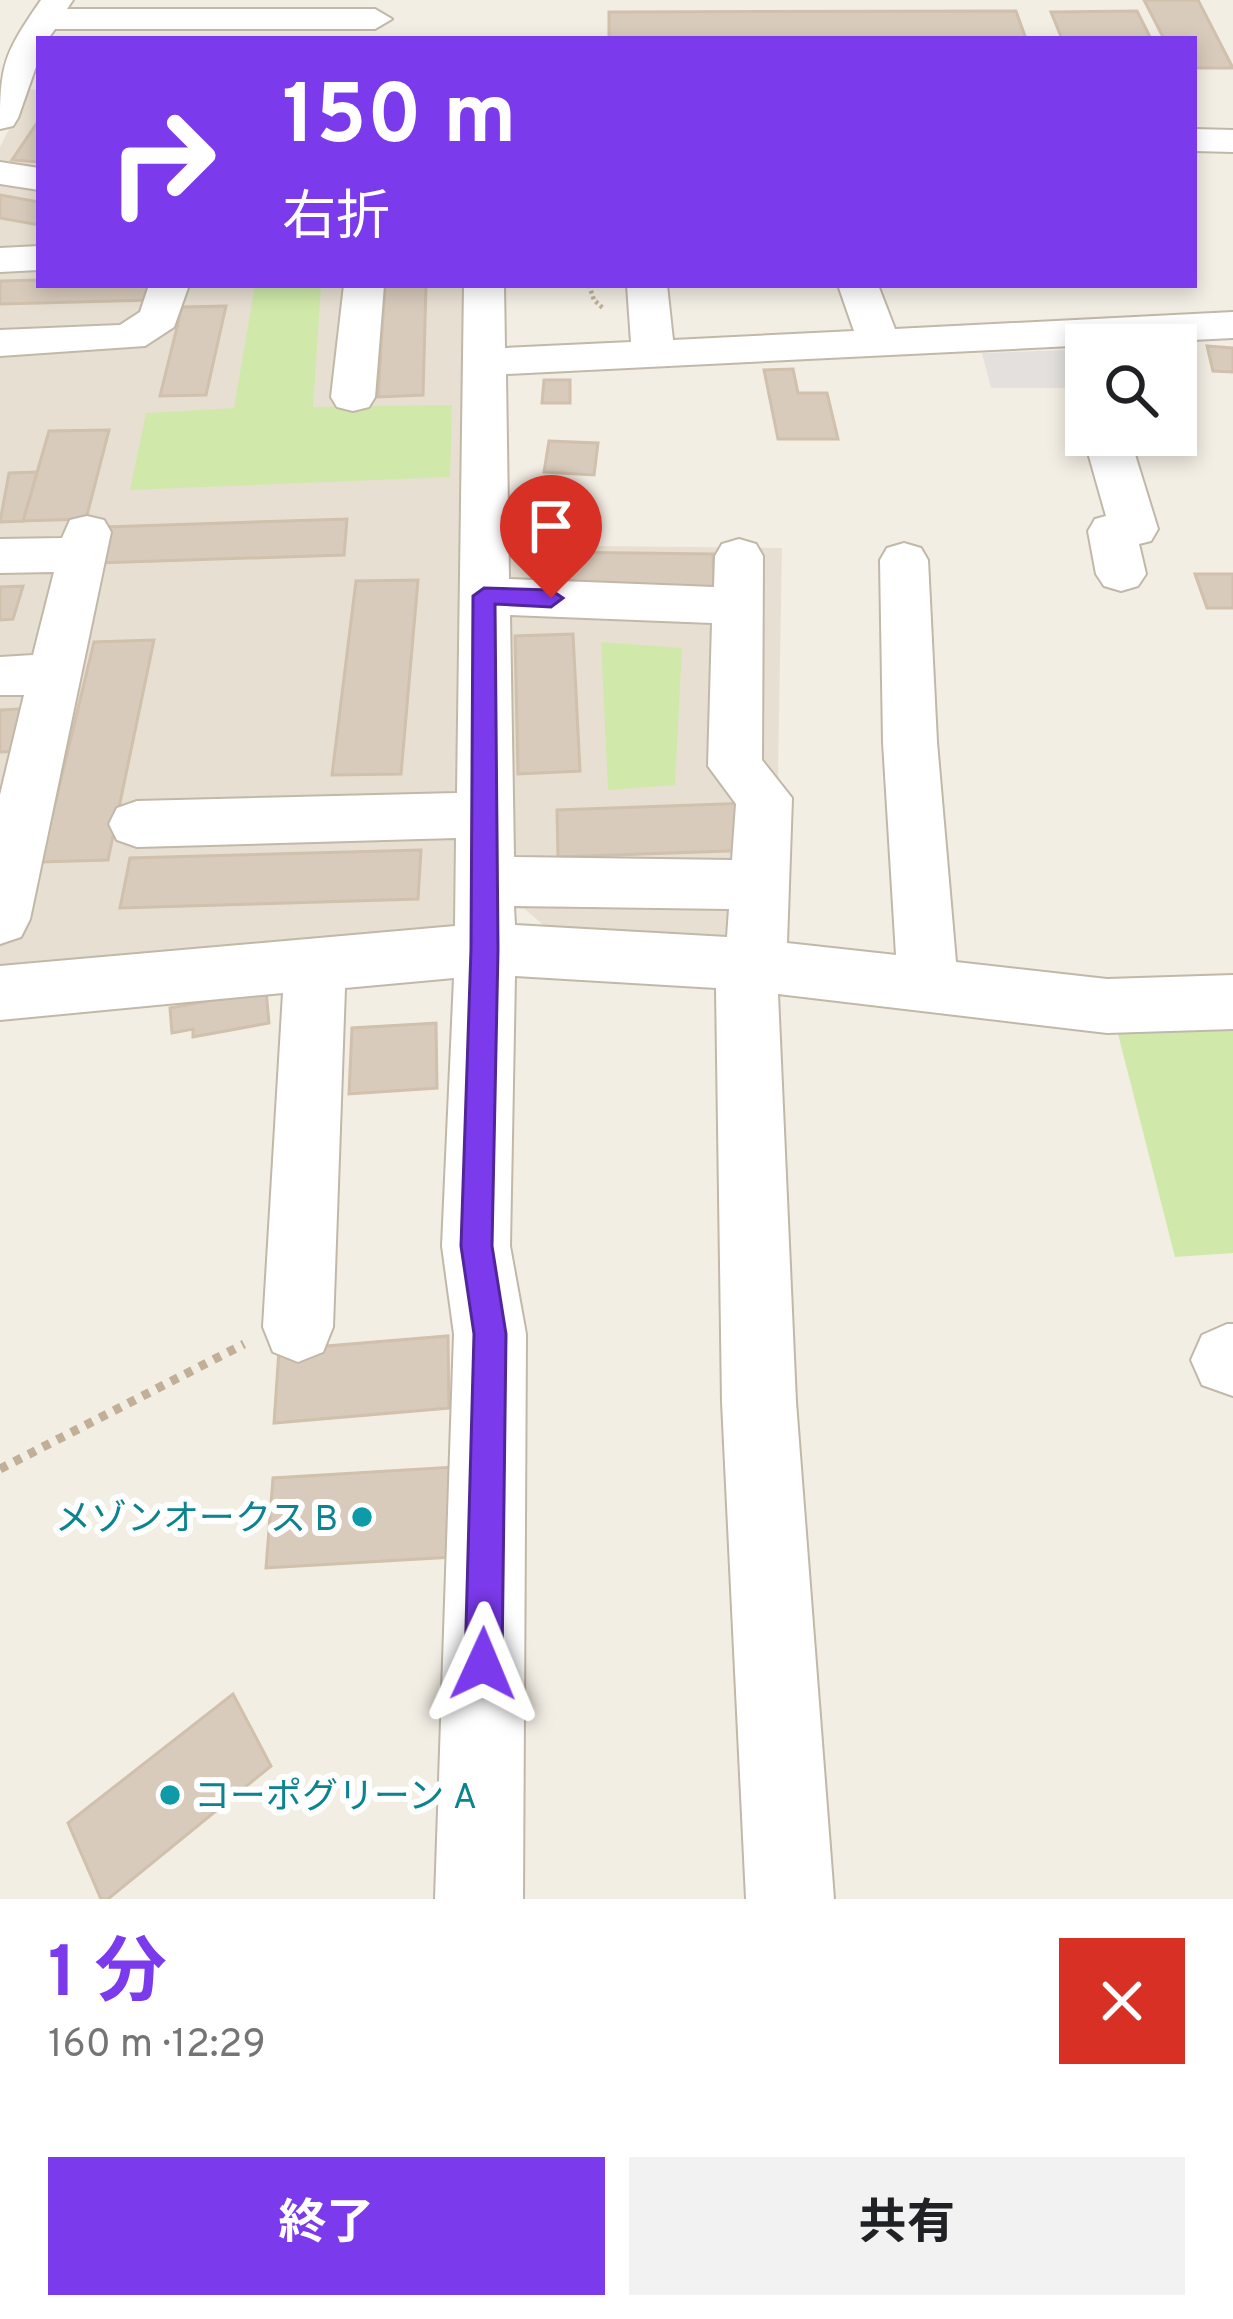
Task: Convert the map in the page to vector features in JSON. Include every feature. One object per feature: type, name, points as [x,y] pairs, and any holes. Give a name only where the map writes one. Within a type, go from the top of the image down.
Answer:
[{"type":"street","points":[[0,118],[26,47],[51,9],[376,19]]},
{"type":"street","points":[[1197,140],[1233,140]]},
{"type":"street","points":[[0,172],[36,178]]},
{"type":"street","points":[[0,260],[36,258]]},
{"type":"street","points":[[0,343],[130,337],[159,317],[168,288]]},
{"type":"street","points":[[353,397],[364,288]]},
{"type":"street","points":[[478,1899],[490,1334],[476,1246],[483,915],[484,288]]},
{"type":"street","points":[[647,288],[653,354]]},
{"type":"street","points":[[859,288],[879,344]]},
{"type":"street","points":[[1197,327],[1233,325]]},
{"type":"street","points":[[486,362],[1065,335]]},
{"type":"street","points":[[1112,456],[1134,529],[1112,531],[1120,574]]},
{"type":"street","points":[[0,556],[84,543],[57,674],[12,819],[0,919]]},
{"type":"street","points":[[904,560],[910,742],[928,987]]},
{"type":"street","points":[[484,596],[738,581],[735,766],[764,798],[757,944],[746,964],[759,1402],[790,1899]]},
{"type":"street","points":[[0,676],[57,674]]},
{"type":"street","points":[[136,824],[482,814]]},
{"type":"street","points":[[0,993],[314,966],[483,915],[759,885]]},
{"type":"street","points":[[483,915],[746,964],[928,987],[1107,1006],[1233,1002]]},
{"type":"street","points":[[298,1328],[314,966]]},
{"type":"path","points":[[0,1469],[233,1347],[298,1328]]},
{"type":"shaded area","points":[[29,89],[36,90],[36,171],[0,160],[0,147]]},
{"type":"shaded area","points":[[0,181],[36,187],[36,288],[471,288],[461,918],[437,941],[0,971]]},
{"type":"shaded area","points":[[1065,350],[1065,388],[991,388],[982,353]]},
{"type":"shaded area","points":[[504,545],[782,548],[775,944],[551,932],[509,895]]},
{"type":"green space","points":[[254,288],[321,288],[313,407],[452,405],[450,477],[130,490],[146,413],[234,408]]},
{"type":"green space","points":[[601,642],[682,648],[675,785],[608,790]]},
{"type":"green space","points":[[1117,1030],[1233,1031],[1233,1253],[1175,1257]]},
{"type":"building","points":[[1144,0],[1198,0],[1233,68],[1197,68],[1197,36],[1162,36]]},
{"type":"building","points":[[1016,11],[1025,36],[609,36],[609,12]]},
{"type":"building","points":[[1137,11],[1150,36],[1061,36],[1051,12]]},
{"type":"building","points":[[36,124],[36,162],[12,160]]},
{"type":"building","points":[[0,195],[36,201],[36,224],[0,218]]},
{"type":"building","points":[[36,280],[36,288],[154,288],[152,300],[0,304],[0,281]]},
{"type":"building","points":[[385,288],[426,288],[423,395],[378,397]]},
{"type":"building","points":[[226,306],[206,395],[160,396],[182,307]]},
{"type":"building","points":[[1207,346],[1233,348],[1233,372],[1213,371]]},
{"type":"building","points":[[793,369],[798,393],[827,393],[838,439],[778,439],[764,370]]},
{"type":"building","points":[[544,380],[570,380],[570,403],[542,403]]},
{"type":"building","points":[[109,430],[86,519],[23,521],[49,431]]},
{"type":"building","points":[[549,441],[598,443],[594,475],[544,472]]},
{"type":"building","points":[[37,472],[23,521],[0,522],[9,473]]},
{"type":"building","points":[[347,519],[344,555],[97,563],[105,527]]},
{"type":"building","points":[[551,552],[713,554],[714,592],[549,590]]},
{"type":"building","points":[[1195,574],[1233,574],[1233,608],[1207,608]]},
{"type":"building","points":[[418,580],[401,774],[332,775],[356,581]]},
{"type":"building","points":[[23,586],[13,619],[0,620],[0,587]]},
{"type":"building","points":[[573,634],[580,771],[518,774],[515,636]]},
{"type":"building","points":[[154,640],[108,860],[41,862],[94,642]]},
{"type":"building","points":[[37,708],[28,751],[0,752],[0,710]]},
{"type":"building","points":[[750,803],[756,850],[558,857],[557,810]]},
{"type":"building","points":[[421,850],[418,899],[120,908],[130,858]]},
{"type":"building","points":[[266,990],[269,1023],[193,1037],[193,1029],[172,1033],[170,1008]]},
{"type":"building","points":[[436,1023],[437,1088],[349,1094],[352,1028]]},
{"type":"building","points":[[448,1336],[449,1408],[274,1423],[279,1350]]},
{"type":"building","name":"メゾンオークス B","points":[[454,1467],[453,1557],[266,1568],[273,1478]]},
{"type":"building","name":"コーポグリーン A","points":[[233,1694],[271,1766],[108,1899],[101,1899],[68,1823]]},
{"type":"place","name":"メゾンオークス B","points":[[362,1517]]},
{"type":"place","name":"コーポグリーン A","points":[[170,1795]]},
{"type":"route","points":[[483,1664],[490,1334],[476,1246],[485,949],[484,596],[551,598]]}]
